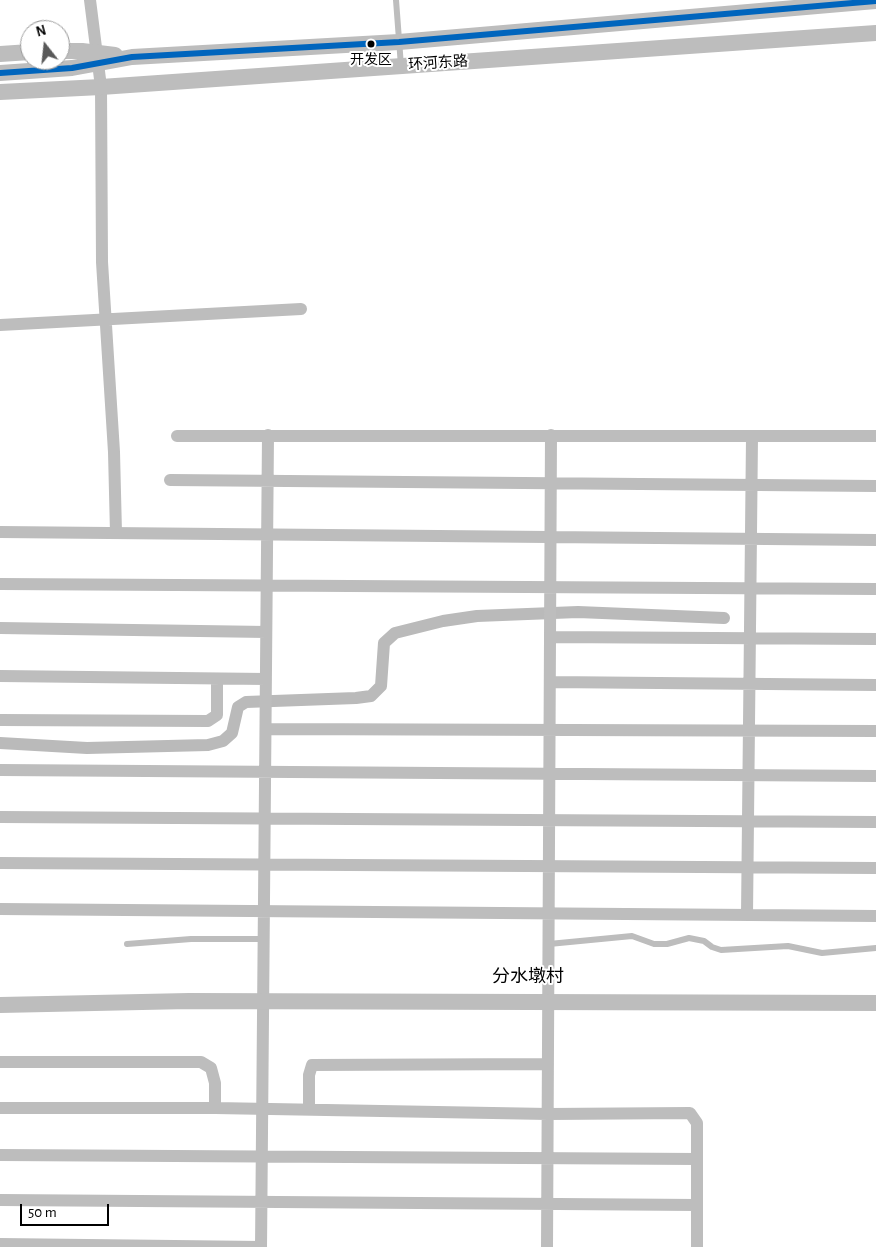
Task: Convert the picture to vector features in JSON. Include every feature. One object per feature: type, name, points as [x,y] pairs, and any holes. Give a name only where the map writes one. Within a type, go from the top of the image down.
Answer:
[{"type":"street","points":[[90,0],[101,87],[102,262],[114,452],[116,534]]},
{"type":"street","points":[[0,73],[72,68],[132,58],[399,42],[876,1]]},
{"type":"street","name":"环河东路","points":[[0,92],[101,87],[876,32]]},
{"type":"street","points":[[70,51],[132,58]]},
{"type":"street","points":[[0,54],[20,53]]},
{"type":"street","points":[[0,325],[301,309]]},
{"type":"street","points":[[0,1244],[261,1247],[268,435]]},
{"type":"street","points":[[547,1247],[552,435]]},
{"type":"street","points":[[177,436],[876,436]]},
{"type":"street","points":[[747,915],[752,437]]},
{"type":"street","points":[[170,480],[876,486]]},
{"type":"street","points":[[0,532],[876,540]]},
{"type":"street","points":[[0,584],[267,586],[551,593],[750,588],[876,589]]},
{"type":"street","points":[[0,628],[266,632]]},
{"type":"street","points":[[550,633],[876,639]]},
{"type":"street","points":[[0,676],[217,679],[266,683]]},
{"type":"street","points":[[0,720],[208,720],[217,715],[217,679]]},
{"type":"street","points":[[550,682],[876,685]]},
{"type":"street","points":[[266,729],[550,728],[876,731]]},
{"type":"street","points":[[0,770],[876,776]]},
{"type":"street","points":[[0,817],[876,822]]},
{"type":"street","points":[[0,863],[876,868]]},
{"type":"street","points":[[0,909],[876,916]]},
{"type":"street","points":[[0,1004],[263,1001],[876,1003]]},
{"type":"street","points":[[0,1062],[201,1062],[211,1068],[215,1083],[216,1108]]},
{"type":"street","points":[[309,1110],[309,1075],[312,1065],[548,1064]]},
{"type":"street","points":[[0,1108],[216,1108],[548,1114],[690,1113],[697,1123],[697,1247]]},
{"type":"street","points":[[0,1155],[697,1159]]},
{"type":"street","points":[[0,1200],[697,1205]]},
{"type":"lane","points":[[396,0],[401,66]]},
{"type":"lane","points":[[549,944],[632,936],[654,944],[667,944],[689,938],[704,941],[712,947],[721,950],[788,946],[822,953],[876,948]]},
{"type":"lane","points":[[127,944],[191,939],[264,939]]},
{"type":"waterway","points":[[0,743],[87,748],[208,745],[223,741],[232,733],[238,707],[246,702],[371,696],[381,686],[384,643],[395,633],[443,621],[477,616],[578,612],[724,618]]},
{"type":"transit line","points":[[0,73],[72,68],[132,57],[399,42],[876,1]]},
{"type":"place","name":"开发区","points":[[371,44]]},
{"type":"district","name":"分水墩村","points":[[528,977]]}]
